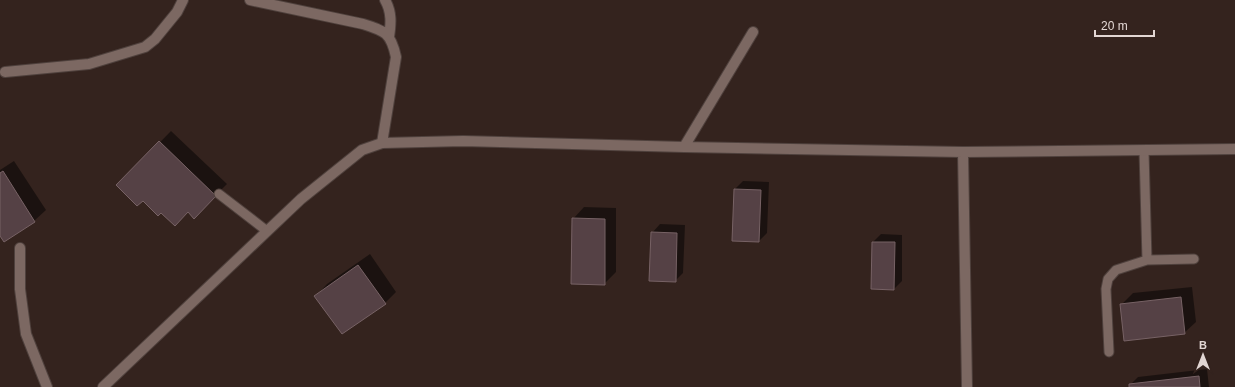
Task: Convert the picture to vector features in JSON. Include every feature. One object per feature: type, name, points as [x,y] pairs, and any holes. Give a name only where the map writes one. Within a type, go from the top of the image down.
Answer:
[{"type":"street","points":[[5,72],[89,64],[145,47],[155,39],[177,12],[183,0]]},
{"type":"street","points":[[250,0],[363,24],[381,30],[389,36],[394,46],[396,57],[382,143]]},
{"type":"street","points":[[388,2],[391,24],[389,36]]},
{"type":"street","points":[[684,147],[752,32]]},
{"type":"street","points":[[103,387],[301,199],[362,150],[382,143],[463,141],[963,152],[1235,149]]},
{"type":"street","points":[[963,152],[967,387]]},
{"type":"street","points":[[20,248],[20,289],[26,334],[47,387]]},
{"type":"lane","points":[[1144,151],[1148,260]]},
{"type":"lane","points":[[218,194],[267,231]]},
{"type":"lane","points":[[1109,352],[1106,289],[1108,279],[1116,270],[1148,260],[1194,259]]},
{"type":"building","points":[[159,141],[216,196],[194,219],[188,212],[175,226],[161,213],[158,216],[143,201],[137,206],[116,185]]},
{"type":"building","points":[[3,171],[35,222],[4,242],[0,236],[0,173]]},
{"type":"building","points":[[734,189],[761,190],[759,242],[732,241]]},
{"type":"building","points":[[572,218],[605,219],[605,285],[571,284]]},
{"type":"building","points":[[651,232],[677,233],[676,282],[649,281]]},
{"type":"building","points":[[872,242],[895,242],[894,290],[871,289]]},
{"type":"building","points":[[358,265],[386,304],[342,334],[314,296]]},
{"type":"building","points":[[1181,297],[1185,334],[1124,341],[1120,304]]},
{"type":"building","points":[[1199,376],[1200,387],[1129,387],[1129,384]]}]
